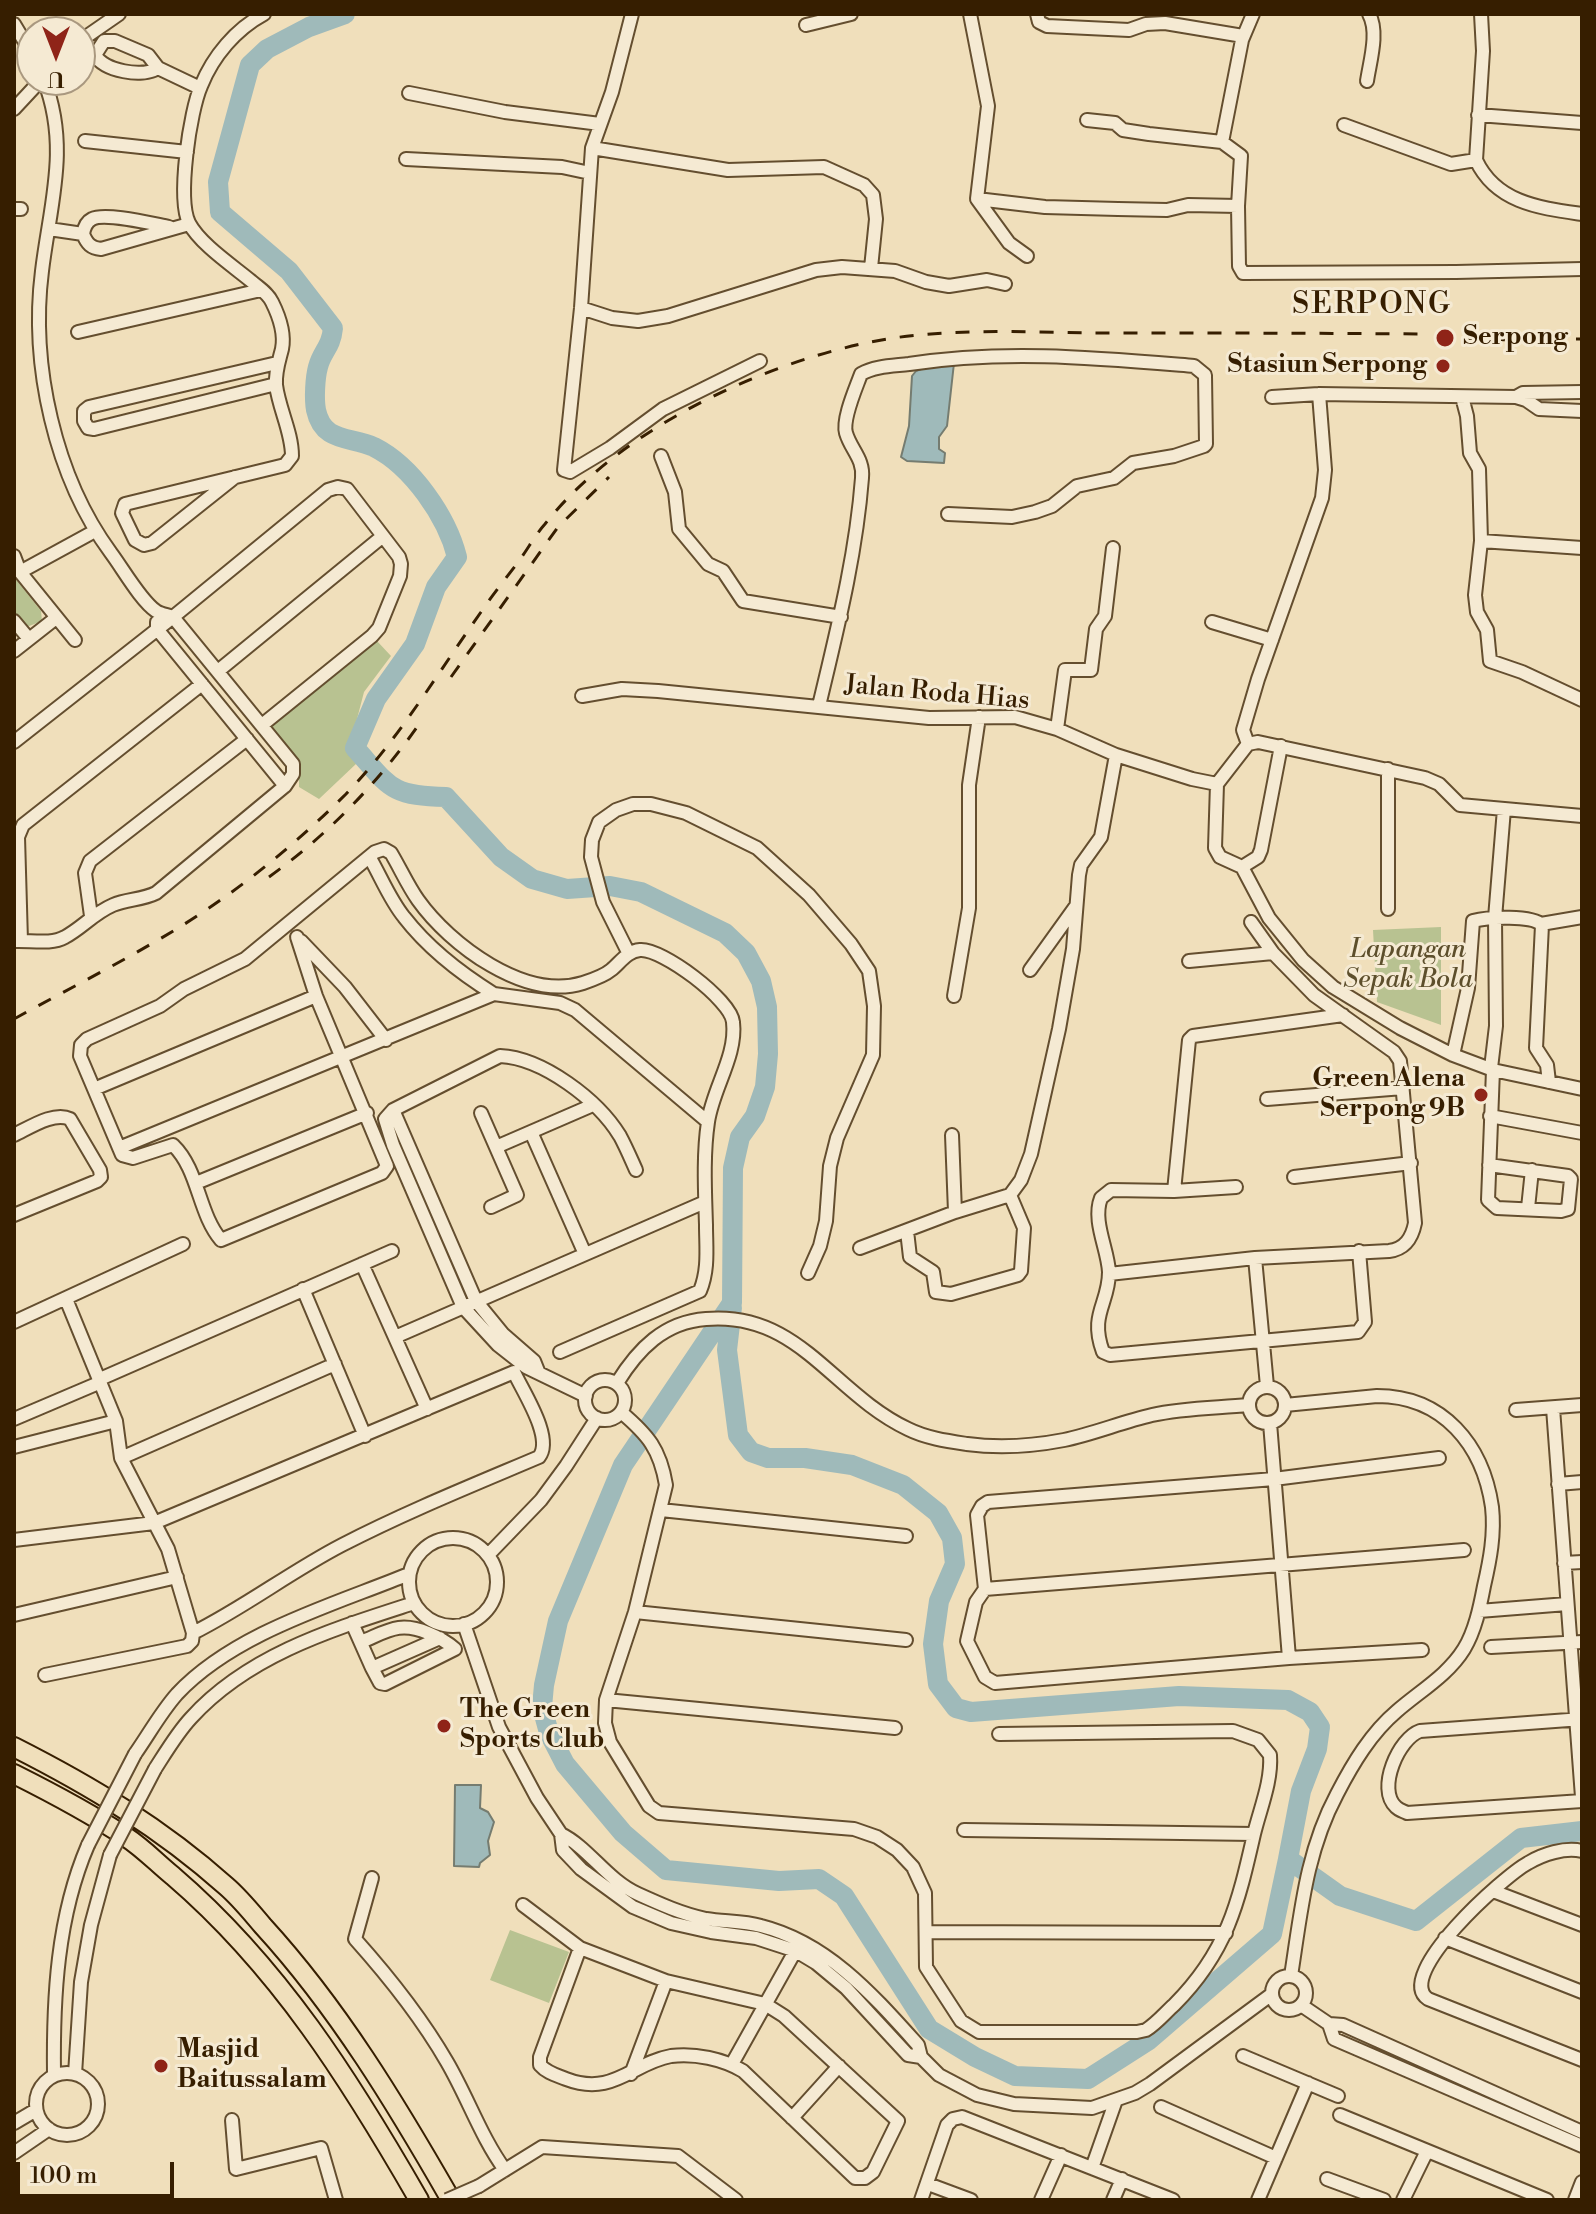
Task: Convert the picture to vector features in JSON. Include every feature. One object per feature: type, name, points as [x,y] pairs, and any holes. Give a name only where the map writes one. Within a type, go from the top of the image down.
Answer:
[{"type":"highway","points":[[14,1747],[71,1776],[141,1818],[228,1887],[302,1968],[392,2099],[449,2200]]},
{"type":"highway","points":[[14,1774],[128,1838],[207,1905],[281,1986],[370,2114],[419,2200]]},
{"type":"street","points":[[96,30],[119,14]]},
{"type":"street","points":[[235,477],[152,543],[144,545],[135,540],[122,513],[125,504],[235,477],[285,465],[292,456],[276,384],[282,347],[279,318],[270,297],[212,249],[189,224],[184,202],[187,152],[200,88],[229,42],[264,14]]},
{"type":"street","points":[[632,14],[612,92],[592,148],[581,308],[563,466],[567,472],[610,448],[663,409],[760,361]]},
{"type":"street","points":[[806,25],[851,14]]},
{"type":"street","points":[[970,14],[988,106],[977,199],[1009,243],[1027,256]]},
{"type":"street","points":[[1037,14],[1039,22],[1047,26],[1129,30],[1146,24],[1165,23],[1243,36]]},
{"type":"street","points":[[1222,142],[1243,36],[1253,14]]},
{"type":"street","points":[[1367,81],[1373,33],[1369,14]]},
{"type":"street","points":[[1481,14],[1483,51],[1476,160],[1490,182],[1518,201],[1582,214]]},
{"type":"street","points":[[158,68],[141,74],[103,64],[95,55],[104,41],[115,41],[148,55],[158,68],[200,88]]},
{"type":"street","points":[[409,93],[505,112],[600,124]]},
{"type":"street","points":[[50,96],[58,139],[58,176],[41,289],[41,343],[51,416],[68,470],[95,531],[156,611],[173,617],[218,671],[293,764],[293,774],[285,786],[156,893],[113,905],[91,916],[64,937],[18,941],[18,837],[23,825],[202,684]]},
{"type":"street","points":[[1478,115],[1582,123]]},
{"type":"street","points":[[1087,120],[1112,123],[1123,130],[1222,142],[1241,156],[1239,266],[1243,273],[1582,269]]},
{"type":"street","points":[[1344,125],[1453,164],[1476,160]]},
{"type":"street","points":[[85,141],[187,152]]},
{"type":"street","points":[[592,148],[728,170],[824,167],[864,185],[873,195],[876,219],[871,268]]},
{"type":"street","points":[[406,159],[562,167],[590,173]]},
{"type":"street","points":[[977,199],[1045,207],[1118,209],[1238,206]]},
{"type":"street","points":[[174,227],[94,217],[85,225],[83,234],[93,248],[101,249],[189,224]]},
{"type":"street","points":[[49,229],[83,234]]},
{"type":"street","points":[[581,308],[612,318],[638,321],[668,316],[816,270],[871,268],[895,271],[949,286],[987,280],[1005,284]]},
{"type":"street","points":[[78,332],[261,290]]},
{"type":"street","points":[[819,706],[841,617],[859,521],[863,472],[845,428],[861,374],[873,369],[924,362],[1051,355],[1194,366],[1205,375],[1207,436],[1204,446],[1174,456],[1133,463],[1114,478],[1077,486],[1052,506],[1035,512],[1012,517],[948,514]]},
{"type":"street","points":[[276,384],[94,429],[88,428],[84,421],[84,411],[89,407],[277,363]]},
{"type":"street","points":[[1516,397],[1523,393],[1582,392]]},
{"type":"street","points":[[1272,397],[1319,394],[1516,397],[1539,409],[1582,411]]},
{"type":"street","points":[[1248,744],[1243,730],[1322,498],[1325,470],[1319,394]]},
{"type":"street","points":[[1462,397],[1470,453],[1479,469],[1481,541],[1476,610],[1487,630],[1491,663],[1522,672],[1582,700]]},
{"type":"street","points":[[661,456],[675,492],[679,529],[708,564],[723,571],[743,601],[841,617]]},
{"type":"street","points":[[14,742],[333,488],[347,489],[401,564],[400,576],[379,628],[262,725]]},
{"type":"street","points":[[20,572],[95,531]]},
{"type":"street","points":[[218,671],[383,536]]},
{"type":"street","points":[[1481,541],[1582,548]]},
{"type":"street","points":[[1057,729],[1065,670],[1091,670],[1096,629],[1105,616],[1113,548]]},
{"type":"street","points":[[14,556],[20,572],[75,640]]},
{"type":"street","points":[[156,611],[157,629],[285,786]]},
{"type":"street","points":[[14,651],[56,618]]},
{"type":"street","points":[[14,621],[29,639]]},
{"type":"street","points":[[1212,622],[1272,640]]},
{"type":"street","name":"Jalan Roda Hias","points":[[582,696],[622,689],[918,717],[1015,717],[1057,729],[1116,755],[1217,784]]},
{"type":"street","points":[[954,996],[969,908],[969,796],[979,717]]},
{"type":"street","points":[[91,916],[85,873],[90,861],[247,739]]},
{"type":"street","points":[[1582,816],[1460,805],[1434,781],[1258,742],[1248,744],[1217,784],[1215,848],[1220,857],[1242,867],[1269,918],[1315,972],[1362,1005],[1453,1055],[1492,1069],[1582,1089]]},
{"type":"street","points":[[1242,867],[1258,857],[1261,850],[1281,746]]},
{"type":"street","points":[[860,1248],[1010,1195],[1028,1167],[1059,1029],[1073,949],[1081,865],[1097,844],[1103,828],[1116,755]]},
{"type":"street","points":[[1388,769],[1388,909]]},
{"type":"street","points":[[629,954],[603,902],[594,870],[592,840],[599,822],[616,810],[633,804],[651,804],[686,813],[757,848],[818,905],[869,971],[874,1006],[873,1055],[837,1138],[830,1166],[826,1221],[820,1246],[808,1273]]},
{"type":"street","points":[[1489,1165],[1570,1177],[1569,1207],[1561,1211],[1491,1206],[1488,1200],[1490,1116],[1492,1069],[1496,1026],[1495,918],[1504,809]]},
{"type":"street","points":[[297,937],[316,996],[386,1159],[387,1166],[382,1173],[221,1240],[213,1231],[196,1183],[173,1145],[165,1145],[133,1158],[122,1155],[80,1056],[83,1041],[160,1006],[184,989],[245,959],[375,852],[384,849],[391,853],[418,900],[442,928],[473,955],[526,980],[560,986],[582,984],[608,973],[629,954],[641,950],[672,962],[700,982],[730,1011],[733,1020],[732,1042],[708,1122],[705,1202],[707,1270],[700,1291],[699,1319]]},
{"type":"street","points":[[370,858],[403,916],[465,976],[494,994],[560,1003],[575,1010],[708,1122]]},
{"type":"street","points":[[1030,970],[1076,906]]},
{"type":"street","points":[[1453,1055],[1468,988],[1472,922],[1495,918],[1536,920],[1541,924],[1582,917]]},
{"type":"street","points":[[1109,1274],[1255,1258],[1396,1250],[1410,1238],[1415,1223],[1402,1066],[1394,1052],[1314,995],[1273,953],[1251,922]]},
{"type":"street","points":[[1541,924],[1536,1048],[1547,1065],[1549,1082]]},
{"type":"street","points":[[288,926],[345,987],[386,1040]]},
{"type":"street","points":[[1189,961],[1273,953]]},
{"type":"street","points":[[119,1148],[494,994]]},
{"type":"street","points":[[94,1089],[316,996]]},
{"type":"street","points":[[1174,1191],[1189,1040],[1193,1036],[1343,1015]]},
{"type":"street","points":[[586,1396],[526,1367],[498,1345],[469,1304],[393,1145],[385,1119],[393,1110],[500,1056],[518,1057],[543,1067],[593,1105],[619,1134],[636,1170]]},
{"type":"street","points":[[1267,1099],[1403,1088]]},
{"type":"street","points":[[496,1147],[593,1105]]},
{"type":"street","points":[[196,1183],[367,1113]]},
{"type":"street","points":[[481,1113],[517,1195],[491,1207]]},
{"type":"street","points":[[14,1135],[56,1116],[65,1116],[70,1119],[101,1177],[14,1215]]},
{"type":"street","points":[[1490,1116],[1582,1133]]},
{"type":"street","points":[[531,1132],[585,1254]]},
{"type":"street","points":[[952,1135],[955,1212]]},
{"type":"street","points":[[1294,1177],[1411,1163]]},
{"type":"street","points":[[1528,1208],[1532,1170]]},
{"type":"street","points":[[1236,1187],[1174,1191],[1111,1190],[1101,1198],[1098,1211],[1109,1274],[1097,1323],[1103,1352],[1110,1355],[1353,1333],[1362,1329],[1365,1322],[1359,1251]]},
{"type":"street","points":[[907,1231],[910,1257],[933,1272],[936,1292],[951,1294],[1018,1275],[1025,1233],[1010,1195]]},
{"type":"street","points":[[395,1337],[705,1202]]},
{"type":"street","points":[[14,1322],[183,1244]]},
{"type":"street","points":[[14,1419],[392,1251]]},
{"type":"street","points":[[1255,1258],[1267,1386]]},
{"type":"street","points":[[362,1264],[427,1409]]},
{"type":"street","points":[[303,1289],[365,1436]]},
{"type":"street","points":[[560,1352],[700,1291]]},
{"type":"street","points":[[45,1675],[187,1646],[192,1641],[193,1633],[168,1549],[121,1458],[116,1421],[66,1299]]},
{"type":"street","points":[[617,1383],[634,1355],[653,1338],[692,1320],[715,1318],[742,1319],[778,1331],[799,1345],[844,1386],[907,1429],[926,1437],[969,1444],[1008,1445],[1064,1440],[1154,1414],[1248,1405]]},
{"type":"street","points":[[121,1458],[335,1364]]},
{"type":"street","points":[[14,1540],[154,1523],[514,1372],[543,1434],[543,1451],[539,1457],[340,1546],[230,1615],[193,1633]]},
{"type":"street","points":[[611,1380],[621,1387],[626,1400],[621,1412],[610,1419],[597,1418],[588,1408],[586,1396],[598,1381],[611,1380]]},
{"type":"street","points":[[1267,1386],[1278,1390],[1285,1405],[1281,1417],[1270,1423],[1253,1416],[1248,1405],[1256,1390],[1267,1386]]},
{"type":"street","points":[[1285,1405],[1391,1396],[1420,1403],[1452,1422],[1474,1453],[1486,1481],[1492,1508],[1492,1548],[1479,1611],[1466,1647],[1452,1667],[1395,1712],[1374,1734],[1345,1779],[1313,1846],[1291,1976]]},
{"type":"street","points":[[1516,1410],[1582,1405]]},
{"type":"street","points":[[1553,1408],[1567,1604],[1576,1642],[1579,1719],[1582,1799],[1407,1813],[1395,1807],[1389,1792],[1389,1781],[1395,1760],[1413,1733],[1579,1719]]},
{"type":"street","points":[[621,1412],[650,1437],[663,1467],[666,1485],[635,1612],[606,1700],[605,1723],[610,1742],[653,1811],[854,1829],[877,1837],[897,1850],[913,1867],[925,1893],[928,1932],[926,1967],[961,2021],[979,2032],[1146,2030],[1197,1981],[1226,1933],[1245,1879],[1271,1764],[1270,1755],[1252,1736],[1233,1731],[999,1734]]},
{"type":"street","points":[[488,1555],[541,1500],[597,1418]]},
{"type":"street","points":[[14,1447],[116,1421]]},
{"type":"street","points":[[1270,1423],[1289,1658]]},
{"type":"street","points":[[1422,1650],[995,1683],[985,1677],[967,1641],[976,1602],[985,1589],[977,1515],[988,1502],[1274,1479],[1439,1458]]},
{"type":"street","points":[[1558,1484],[1582,1482]]},
{"type":"street","points":[[661,1510],[906,1536]]},
{"type":"street","points":[[464,1539],[488,1555],[497,1582],[488,1609],[477,1619],[449,1626],[435,1622],[414,1603],[409,1589],[409,1574],[423,1549],[435,1541],[464,1539]]},
{"type":"street","points":[[985,1589],[1464,1550]]},
{"type":"street","points":[[1564,1563],[1582,1562]]},
{"type":"street","points":[[54,2075],[59,1961],[70,1896],[88,1845],[135,1754],[177,1694],[214,1662],[250,1641],[409,1574]]},
{"type":"street","points":[[14,1615],[177,1577]]},
{"type":"street","points":[[75,2074],[81,1982],[91,1925],[110,1855],[155,1769],[189,1720],[219,1690],[255,1665],[352,1623],[414,1603]]},
{"type":"street","points":[[1479,1611],[1567,1604]]},
{"type":"street","points":[[635,1612],[906,1640]]},
{"type":"street","points":[[352,1623],[380,1683],[385,1684],[454,1652],[454,1647],[440,1638],[411,1626],[361,1642]]},
{"type":"street","points":[[464,1624],[499,1727],[537,1798],[561,1834],[563,1850],[581,1869],[633,1907],[671,1923],[799,1945],[846,1988],[908,2055],[921,2057],[939,2075],[977,2095],[1014,2104],[1072,2108],[1092,2108],[1116,2100],[1150,2084],[1272,1994],[1277,1981],[1297,1977],[1305,1986],[1305,1999],[1301,2005],[1289,2010],[1277,2005],[1272,1994]]},
{"type":"street","points":[[372,1668],[440,1638]]},
{"type":"street","points":[[1491,1647],[1576,1642]]},
{"type":"street","points":[[606,1700],[895,1728]]},
{"type":"street","points":[[964,1830],[1254,1834]]},
{"type":"street","points":[[1582,1851],[1560,1852],[1529,1862],[1493,1891],[1445,1938],[1420,1982],[1424,1997],[1582,2060]]},
{"type":"street","points":[[372,1878],[355,1939],[426,2027],[449,2065],[486,2144],[505,2170]]},
{"type":"street","points":[[1493,1891],[1582,1925]]},
{"type":"street","points":[[523,1905],[580,1948],[666,1981],[765,2004],[784,2016],[898,2121],[870,2175],[855,2178],[732,2064],[704,2057],[674,2056],[610,2082],[581,2085],[546,2071],[540,2065],[540,2057],[580,1948]]},
{"type":"street","points":[[928,1932],[1226,1933]]},
{"type":"street","points":[[1445,1938],[1582,1992]]},
{"type":"street","points":[[732,2064],[799,1945]]},
{"type":"street","points":[[631,2074],[666,1981]]},
{"type":"street","points":[[1301,2005],[1329,2024],[1343,2025],[1582,2132]]},
{"type":"street","points":[[1329,2024],[1334,2039],[1582,2146]]},
{"type":"street","points":[[1243,2056],[1338,2096]]},
{"type":"street","points":[[792,2118],[839,2066]]},
{"type":"street","points":[[75,2074],[85,2079],[97,2095],[94,2117],[79,2132],[69,2134],[49,2129],[36,2110],[39,2090],[54,2075],[75,2074]]},
{"type":"street","points":[[1258,2200],[1308,2083]]},
{"type":"street","points":[[1092,2168],[1116,2100]]},
{"type":"street","points":[[1161,2107],[1276,2158]]},
{"type":"street","points":[[14,2123],[36,2110]]},
{"type":"street","points":[[1340,2115],[1547,2200]]},
{"type":"street","points":[[921,2200],[947,2125],[953,2119],[962,2117],[1173,2200]]},
{"type":"street","points":[[232,2120],[236,2169],[321,2148],[336,2200]]},
{"type":"street","points":[[14,2153],[49,2129]]},
{"type":"street","points":[[449,2200],[479,2186],[542,2147],[678,2156],[736,2200]]},
{"type":"street","points":[[1403,2200],[1427,2151]]},
{"type":"street","points":[[1041,2200],[1061,2155]]},
{"type":"street","points":[[1113,2200],[1122,2179]]},
{"type":"street","points":[[1327,2179],[1384,2200]]},
{"type":"street","points":[[1575,2200],[1582,2182]]},
{"type":"street","points":[[928,2184],[971,2200]]},
{"type":"green space","points":[[14,577],[41,611],[42,621],[24,628],[14,616]]},
{"type":"green space","points":[[377,641],[391,656],[364,692],[350,746],[357,763],[319,799],[299,787],[299,760],[270,725],[355,655]]},
{"type":"green space","name":"Lapangan Sepak Bola","points":[[1441,927],[1441,1025],[1377,1002],[1373,930]]},
{"type":"green space","points":[[510,1930],[569,1952],[549,2003],[490,1980]]},
{"type":"water","points":[[937,363],[954,363],[947,426],[939,437],[939,449],[945,453],[944,463],[907,461],[901,457],[909,426],[912,376],[916,371]]},
{"type":"water","points":[[455,1785],[481,1785],[480,1808],[488,1812],[494,1822],[488,1841],[490,1855],[479,1867],[454,1866]]},
{"type":"waterway","points":[[345,14],[309,27],[267,49],[250,65],[218,182],[220,212],[289,271],[333,328],[316,377],[315,405],[320,421],[331,433],[374,447],[402,467],[436,510],[457,557],[436,587],[415,644],[376,699],[355,748],[393,787],[413,794],[446,797],[501,857],[532,879],[567,889],[610,886],[641,892],[725,933],[746,953],[761,981],[767,1007],[765,1087],[755,1116],[740,1137],[733,1168],[732,1303],[623,1465],[558,1621],[542,1707],[549,1733],[565,1764],[623,1833],[666,1870],[779,1881],[819,1879],[844,1896],[929,2029],[975,2057],[1015,2076],[1088,2079],[1149,2040],[1272,1934],[1288,1859],[1340,1896],[1416,1921],[1521,1838],[1582,1831]]},
{"type":"waterway","points":[[732,1307],[727,1350],[738,1435],[751,1452],[768,1458],[805,1458],[852,1465],[903,1485],[938,1513],[952,1538],[955,1564],[939,1601],[933,1644],[938,1684],[956,1708],[971,1712],[1179,1696],[1288,1700],[1310,1712],[1320,1727],[1317,1749],[1301,1791],[1288,1859]]},
{"type":"railway","points":[[14,1019],[120,962],[205,911],[308,830],[346,794],[383,751],[539,532],[575,491],[609,461],[647,434],[731,388],[818,355],[918,335],[1007,332],[1422,334]]},
{"type":"railway","points":[[1464,340],[1582,339]]},
{"type":"railway","points":[[451,677],[558,527],[609,477]]},
{"type":"railway","points":[[269,877],[354,804],[391,762],[424,717]]},
{"type":"place","name":"Serpong","points":[[1445,338]]},
{"type":"place","name":"Stasiun Serpong","points":[[1443,366]]},
{"type":"place","name":"Green Alena Serpong 9B","points":[[1481,1095]]},
{"type":"place","name":"The Green Sports Club","points":[[444,1726]]},
{"type":"place","name":"Masjid Baitussalam","points":[[161,2066]]},
{"type":"district","name":"SERPONG","points":[[1372,306]]}]
